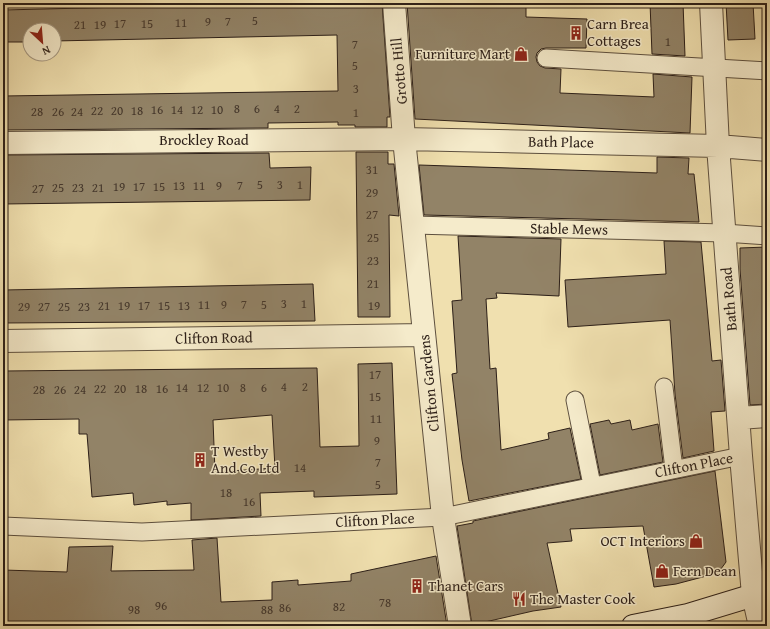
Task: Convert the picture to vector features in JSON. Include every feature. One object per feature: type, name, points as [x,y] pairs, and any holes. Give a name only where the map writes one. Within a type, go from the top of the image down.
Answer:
[{"type":"street","name":"Grotto Hill","points":[[394,3],[404,139]]},
{"type":"street","name":"Bath Road","points":[[712,3],[718,146],[724,233],[742,456],[760,593],[760,626]]},
{"type":"street","name":"Brockley Road","points":[[3,143],[404,139]]},
{"type":"street","name":"Bath Place","points":[[404,139],[718,146],[767,150]]},
{"type":"street","name":"Clifton Gardens","points":[[404,139],[443,516],[460,626]]},
{"type":"street","name":"Clifton Road","points":[[3,341],[424,335]]},
{"type":"street","points":[[739,418],[767,416]]},
{"type":"street","points":[[633,626],[688,615],[760,593]]},
{"type":"lane","points":[[546,58],[767,71]]},
{"type":"lane","name":"Stable Mews","points":[[413,225],[724,233],[767,236]]},
{"type":"lane","points":[[664,387],[674,468]]},
{"type":"lane","points":[[575,400],[592,486]]},
{"type":"lane","name":"Clifton Place","points":[[3,526],[142,532],[443,516],[674,468],[742,456]]},
{"type":"building","points":[[288,3],[382,3],[390,117],[387,117],[387,127],[355,127],[355,125],[338,125],[338,122],[268,123],[268,128],[3,130],[3,96],[338,91],[337,35],[62,41],[62,22],[22,22],[22,42],[3,42],[3,10]]},
{"type":"building","points":[[407,3],[526,3],[526,17],[587,19],[586,48],[546,48],[541,49],[537,53],[537,62],[540,66],[545,68],[561,69],[560,93],[654,97],[653,74],[692,77],[690,133],[415,119]]},
{"type":"building","points":[[650,3],[683,3],[685,56],[652,54]]},
{"type":"building","points":[[726,3],[753,3],[755,39],[728,40]]},
{"type":"building","points":[[356,152],[388,152],[388,164],[394,164],[399,216],[389,215],[390,317],[358,317]]},
{"type":"building","points":[[269,153],[270,168],[311,167],[310,200],[3,204],[3,155]]},
{"type":"building","points":[[657,157],[689,158],[688,174],[694,174],[699,222],[424,215],[419,165],[657,173]]},
{"type":"building","points":[[458,236],[561,239],[559,296],[496,293],[497,298],[486,299],[490,369],[496,368],[501,450],[549,439],[548,433],[570,428],[581,479],[469,501],[462,460],[452,374],[457,373],[452,301],[462,300]]},
{"type":"building","points":[[664,241],[701,242],[712,361],[721,360],[725,411],[711,412],[714,451],[683,458],[675,394],[670,320],[568,327],[565,280],[666,274]]},
{"type":"building","points":[[767,247],[767,404],[750,405],[740,269],[740,248]]},
{"type":"building","points":[[313,284],[315,321],[3,323],[3,290]]},
{"type":"building","points":[[392,363],[397,494],[314,497],[314,491],[260,493],[261,516],[191,520],[191,503],[167,505],[167,501],[134,505],[133,493],[92,497],[87,434],[79,434],[79,419],[3,420],[3,371],[317,368],[320,447],[359,446],[358,364]],"holes":[[[272,415],[275,468],[215,472],[213,420]]]},
{"type":"building","points":[[609,420],[611,424],[630,420],[632,430],[658,424],[663,462],[600,475],[590,424]]},
{"type":"building","points":[[715,471],[726,562],[718,573],[676,584],[654,587],[643,526],[570,529],[572,541],[547,543],[561,607],[533,611],[472,625],[457,526],[473,523],[473,521]]},
{"type":"building","points":[[217,538],[221,602],[272,600],[272,582],[298,580],[298,585],[351,581],[351,574],[436,556],[447,626],[3,626],[3,570],[67,572],[69,547],[113,546],[111,571],[194,570],[192,540]]},
{"type":"place","name":"Carn Brea Cottages","points":[[576,33]]},
{"type":"place","name":"Furniture Mart","points":[[521,54]]},
{"type":"place","name":"T Westby And Co Ltd","points":[[200,460]]},
{"type":"place","name":"OCT Interiors","points":[[696,541]]},
{"type":"place","name":"Fern Dean","points":[[662,571]]},
{"type":"place","name":"Thanet Cars","points":[[417,586]]},
{"type":"place","name":"The Master Cook","points":[[519,599]]}]
